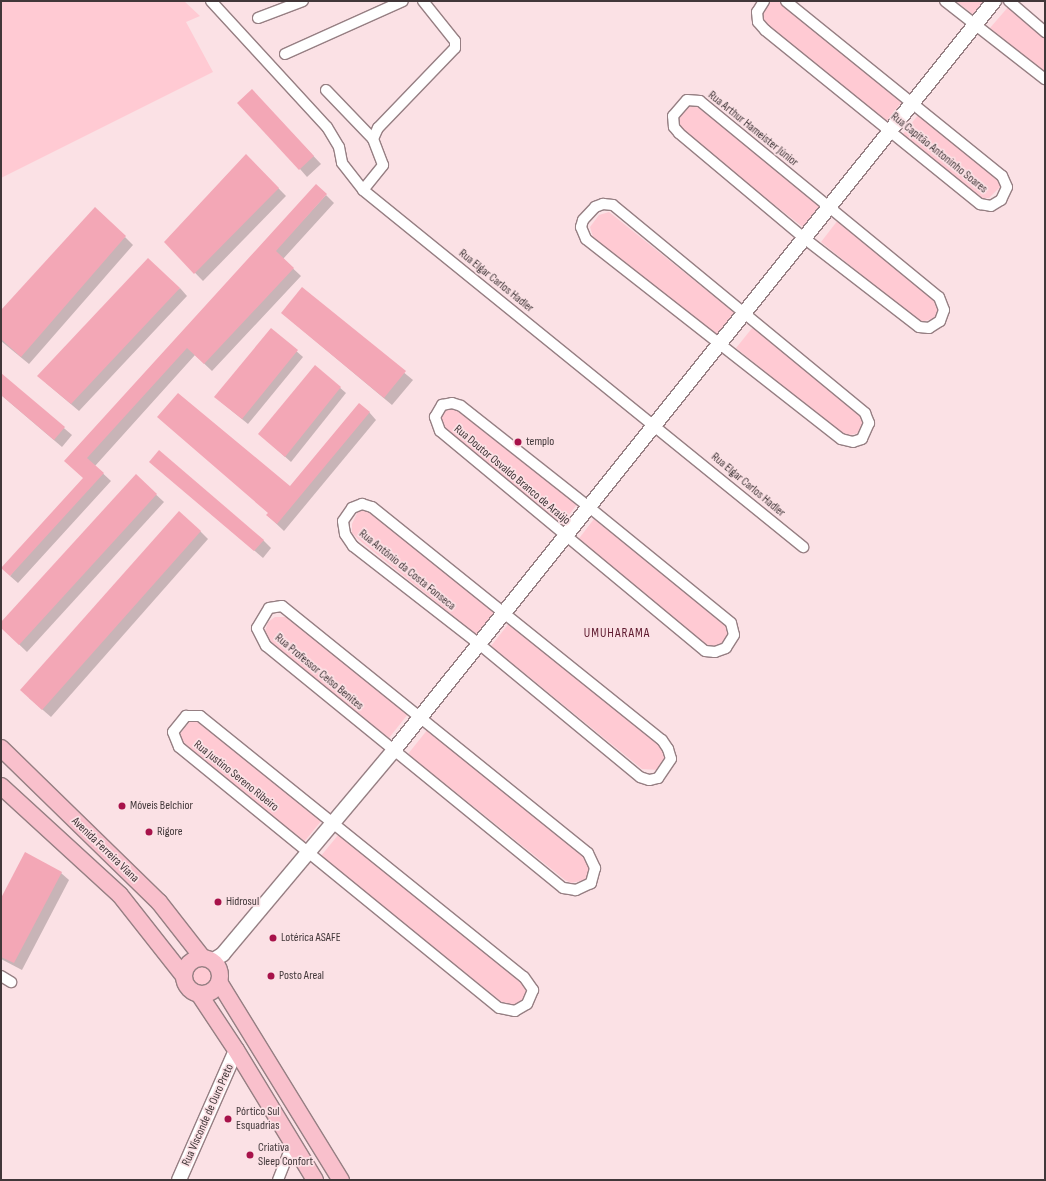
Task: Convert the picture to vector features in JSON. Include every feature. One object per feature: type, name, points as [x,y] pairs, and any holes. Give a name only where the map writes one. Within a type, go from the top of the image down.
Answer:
[{"type":"main road","name":"Avenida Ferreira Viana","points":[[1,748],[159,902],[215,964],[341,1180]]},
{"type":"main road","name":"Avenida Ferreira Viana","points":[[1,786],[120,895],[183,975],[188,988],[198,994]]},
{"type":"main road","points":[[183,975],[187,964],[215,964],[209,993],[198,994],[236,1050],[315,1180]]},
{"type":"street","name":"Rua Elgar Carlos Hadler","points":[[211,1],[327,127],[339,147],[346,170],[363,190],[655,424],[803,547]]},
{"type":"street","points":[[258,18],[303,1]]},
{"type":"street","points":[[285,54],[403,1]]},
{"type":"street","points":[[373,139],[378,128],[455,48],[455,41],[423,1]]},
{"type":"street","name":"Rua Capitão Antoninho Soares","points":[[764,1],[757,12],[758,22],[765,30],[980,204],[992,206],[1001,200],[1007,188],[1002,176],[913,102],[786,1]]},
{"type":"street","points":[[945,1],[1045,79]]},
{"type":"street","points":[[215,964],[394,750],[994,1]]},
{"type":"street","points":[[1010,1],[1045,32]]},
{"type":"street","points":[[326,90],[373,139],[383,165],[363,190]]},
{"type":"street","name":"Rua Arthur Hameister Júnior","points":[[687,100],[700,101],[829,207],[939,297],[944,310],[940,321],[929,328],[918,327],[804,238],[679,133],[674,127],[673,116],[687,100]]},
{"type":"street","points":[[604,204],[614,205],[744,313],[865,413],[869,423],[862,439],[853,442],[841,439],[719,344],[586,239],[581,227],[583,220],[595,207],[604,204]]},
{"type":"street","name":"Rua Doutor Osvaldo Branco de Araújo","points":[[452,402],[461,406],[589,507],[731,623],[734,635],[726,648],[715,652],[705,651],[440,431],[435,417],[442,405],[452,402]]},
{"type":"street","name":"Rua Antônio da Costa Fonseca","points":[[362,504],[372,507],[503,614],[662,740],[668,750],[671,760],[658,778],[649,780],[640,777],[478,644],[353,546],[344,534],[343,522],[352,508],[362,504]]},
{"type":"street","name":"Rua Professor Celso Benites","points":[[282,606],[421,716],[588,853],[595,868],[591,883],[576,890],[563,888],[266,646],[257,628],[269,608],[282,606]]},
{"type":"street","name":"Rua Justino Sereno Ribeiro","points":[[186,716],[200,716],[334,823],[524,977],[533,990],[527,1004],[515,1011],[499,1008],[179,747],[173,732],[186,716]]},
{"type":"street","points":[[1,976],[11,982]]},
{"type":"street","name":"Rua Visconde de Ouro Preto","points":[[179,1180],[236,1050]]},
{"type":"street","points":[[278,1180],[293,1142]]},
{"type":"shaded area","points":[[1,1],[184,1],[200,16],[186,22],[213,72],[1,178]]},
{"type":"shaded area","points":[[782,1],[904,99],[887,121],[763,23],[761,13],[770,2]]},
{"type":"shaded area","points":[[956,1],[985,1],[974,15]]},
{"type":"shaded area","points":[[1009,6],[1045,37],[1045,75],[990,28]]},
{"type":"shaded area","points":[[695,105],[822,205],[804,228],[679,130],[676,120],[685,108]]},
{"type":"shaded area","points":[[919,114],[998,179],[1000,187],[989,198],[980,198],[902,135]]},
{"type":"shaded area","points":[[609,212],[735,313],[717,336],[593,237],[590,227],[599,215]]},
{"type":"shaded area","points":[[838,220],[935,299],[940,309],[936,318],[920,322],[821,242]]},
{"type":"shaded area","points":[[753,327],[861,414],[865,425],[859,433],[850,435],[841,433],[736,348]]},
{"type":"shaded area","points":[[451,406],[461,410],[578,503],[562,524],[443,430],[439,417],[443,408]]},
{"type":"shaded area","points":[[358,511],[373,511],[498,612],[478,636],[352,533],[352,524]]},
{"type":"shaded area","points":[[594,519],[727,626],[729,636],[723,645],[714,649],[705,645],[577,541]]},
{"type":"shaded area","points":[[275,617],[286,617],[408,714],[389,738],[269,641],[265,631],[268,622]]},
{"type":"shaded area","points":[[510,622],[659,744],[664,751],[665,759],[659,770],[642,769],[491,646]]},
{"type":"shaded area","points":[[190,721],[201,722],[322,820],[304,842],[183,744],[180,734]]},
{"type":"shaded area","points":[[428,729],[584,857],[591,869],[585,880],[571,883],[565,880],[408,754]]},
{"type":"shaded area","points":[[339,834],[521,979],[526,992],[524,1001],[514,1005],[502,1002],[320,857]]},
{"type":"shaded area","points":[[202,965],[210,968],[213,976],[210,984],[202,987],[194,984],[191,976],[194,968]]},
{"type":"building","points":[[252,89],[314,156],[299,170],[237,103]]},
{"type":"building","points":[[246,154],[279,188],[194,274],[164,242]]},
{"type":"building","points":[[316,184],[327,194],[276,251],[294,268],[204,364],[187,348],[87,458],[104,473],[10,576],[1,568],[83,478],[64,461]]},
{"type":"building","points":[[95,207],[126,236],[21,357],[1,339],[1,310]]},
{"type":"building","points":[[148,258],[180,288],[71,404],[37,376]]},
{"type":"building","points":[[302,287],[406,371],[384,398],[281,313]]},
{"type":"building","points":[[271,328],[298,350],[242,419],[214,397]]},
{"type":"building","points":[[315,365],[341,387],[285,457],[258,434]]},
{"type":"building","points":[[1,373],[65,427],[54,440],[1,395]]},
{"type":"building","points":[[178,393],[290,486],[359,403],[370,412],[277,524],[266,515],[268,513],[157,417]]},
{"type":"building","points":[[159,450],[264,540],[254,551],[149,462]]},
{"type":"building","points":[[136,474],[157,494],[19,645],[1,628],[1,622]]},
{"type":"building","points":[[179,511],[201,531],[42,710],[20,690]]},
{"type":"building","points":[[25,852],[62,872],[14,963],[1,957],[1,898]]},
{"type":"place","name":"templo","points":[[518,442]]},
{"type":"place","name":"Móveis Belchior","points":[[122,806]]},
{"type":"place","name":"Rigore","points":[[149,832]]},
{"type":"place","name":"Hidrosul","points":[[218,902]]},
{"type":"place","name":"Lotérica ASAFE","points":[[273,938]]},
{"type":"place","name":"Posto Areal","points":[[271,976]]},
{"type":"place","name":"Pórtico Sul Esquadrias","points":[[228,1119]]},
{"type":"place","name":"Criativa Sleep Confort","points":[[250,1155]]},
{"type":"district","name":"UMUHARAMA","points":[[617,633]]}]
